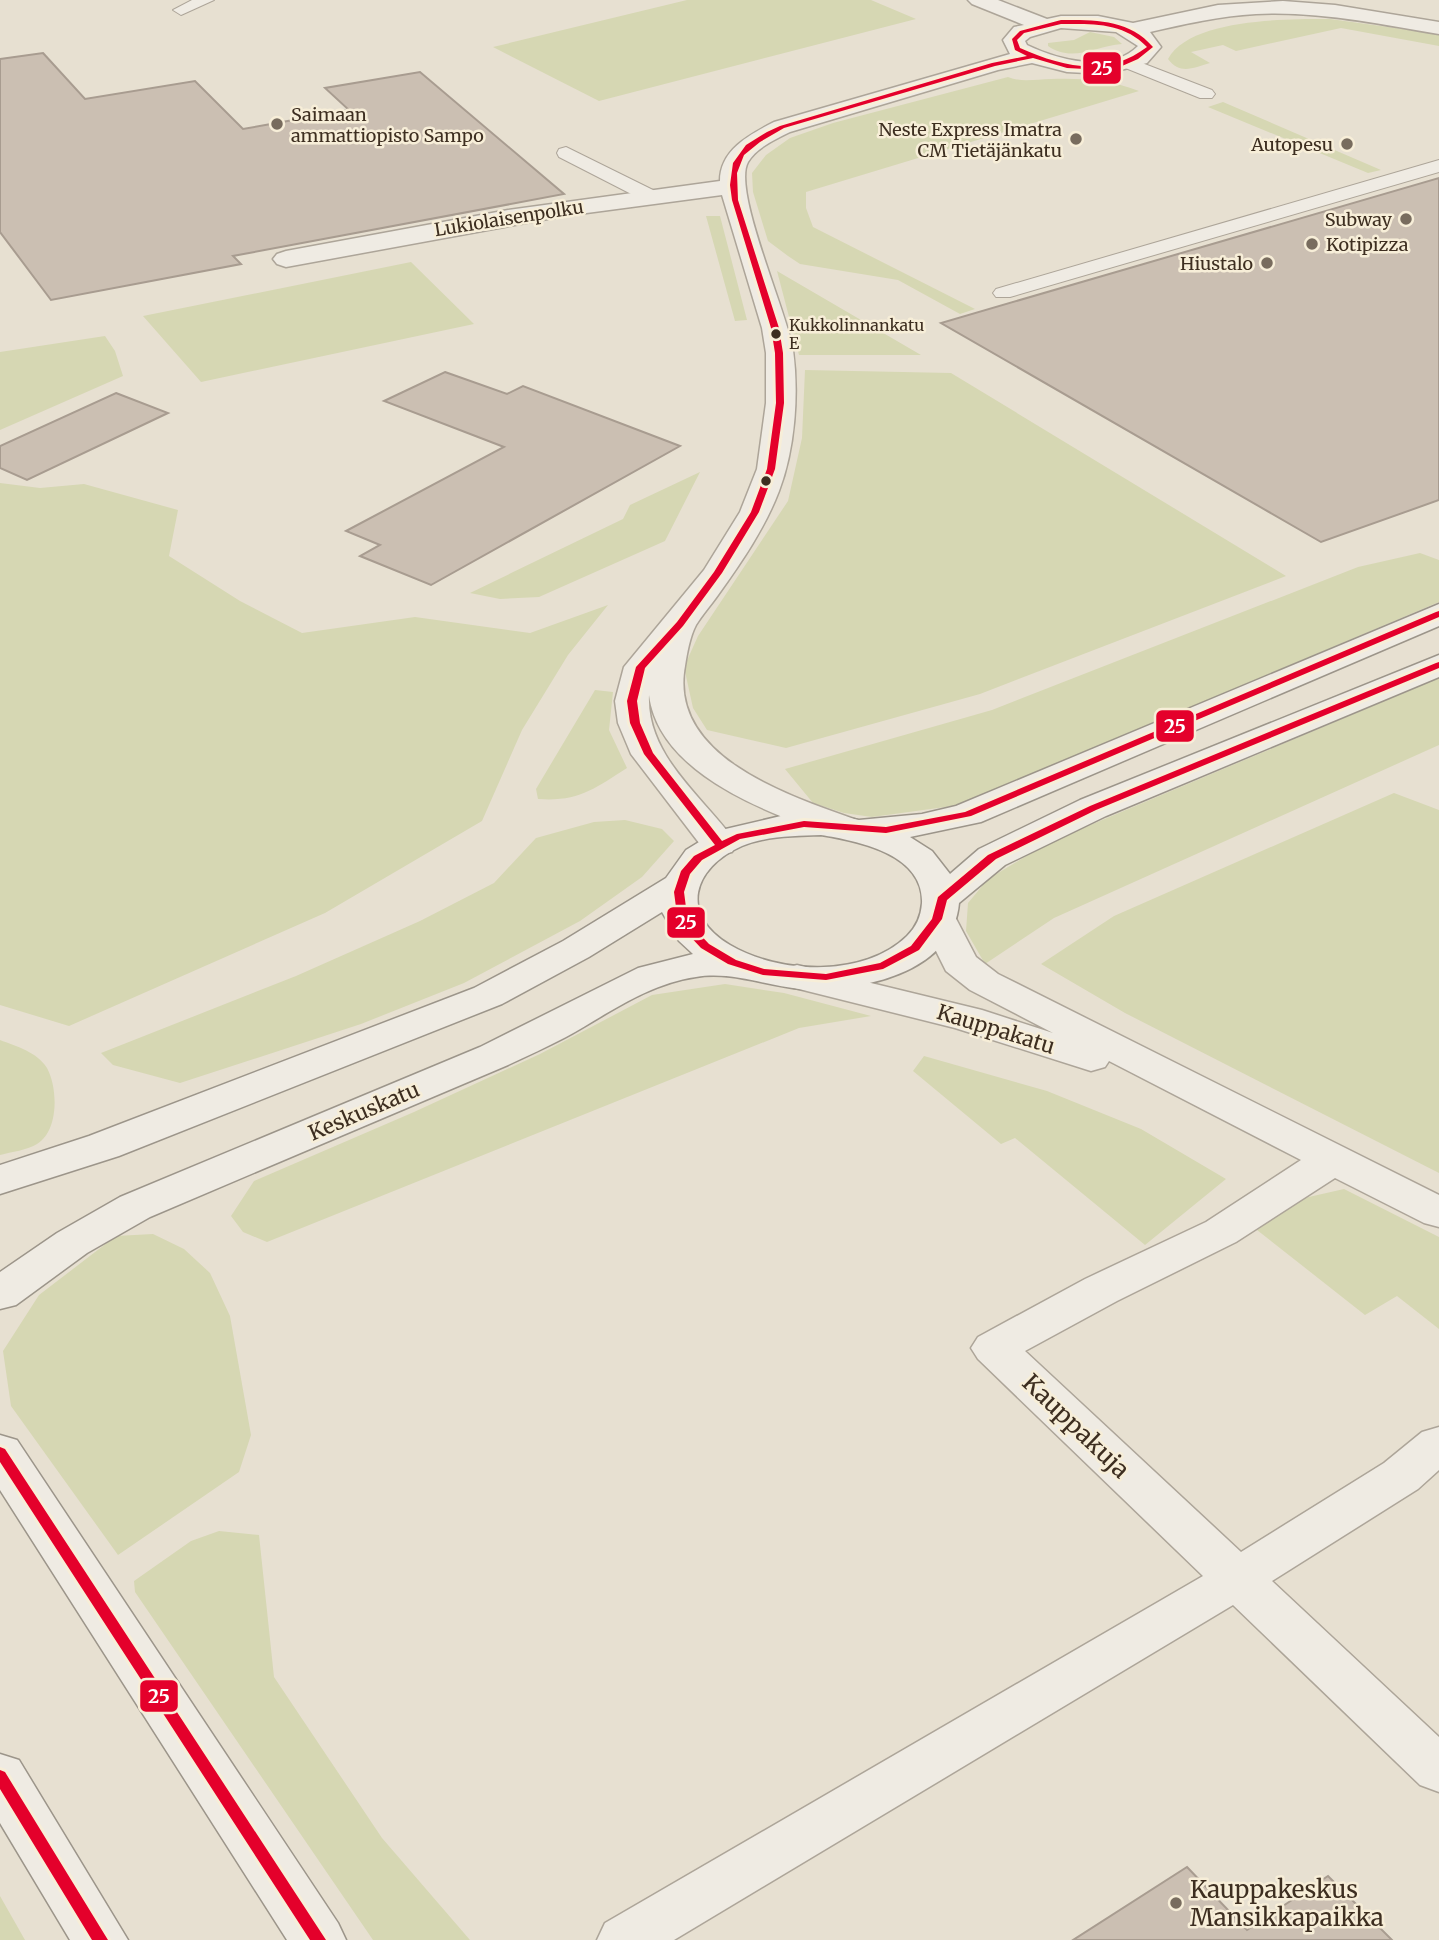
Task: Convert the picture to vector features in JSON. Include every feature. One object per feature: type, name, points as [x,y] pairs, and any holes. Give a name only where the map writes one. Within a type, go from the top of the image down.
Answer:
[{"type":"street","points":[[979,0],[1043,25]]},
{"type":"street","points":[[1131,30],[1233,9],[1270,7],[1341,10],[1439,28]]},
{"type":"street","points":[[1086,22],[1131,30],[1145,38],[1150,47],[1144,56],[1129,63],[1078,67],[1052,64],[1030,57],[1017,49],[1014,40],[1022,32],[1043,25],[1086,22]]},
{"type":"street","points":[[719,844],[646,751],[635,724],[634,683],[641,666],[679,626],[749,521],[769,476],[781,401],[775,331],[731,172],[738,158],[754,142],[782,127],[994,64],[1030,57]]},
{"type":"street","name":"Lukiolaisenpolku","points":[[286,259],[479,222],[648,195],[733,187]]},
{"type":"street","points":[[0,1180],[104,1146],[488,996],[576,949],[680,885],[694,863],[719,844],[749,832],[784,825],[851,829],[922,825],[968,814],[1329,657],[1439,614]]},
{"type":"street","points":[[679,626],[669,659],[666,686],[670,716],[691,743],[713,765],[792,810],[890,841],[916,857],[934,877],[941,909]]},
{"type":"street","points":[[680,885],[678,903],[690,930],[716,953],[741,965],[797,977],[852,974],[877,968],[918,947],[941,909],[992,857],[1093,808],[1439,665]]},
{"type":"street","name":"Kauppakatu","points":[[941,909],[960,963],[985,982],[1439,1213]]},
{"type":"street","name":"Keskuskatu","points":[[0,1294],[72,1243],[135,1208],[494,1056],[551,1029],[611,994],[652,976],[697,965],[741,965]]},
{"type":"street","name":"Kauppakatu","points":[[797,977],[968,1019],[1193,1090]]},
{"type":"street","name":"Kauppakuja","points":[[1332,1160],[1222,1232],[1101,1290],[994,1348],[1439,1770]]},
{"type":"street","points":[[625,1940],[677,1924],[1236,1580],[1401,1476],[1439,1444]]},
{"type":"street","points":[[0,1452],[318,1940]]},
{"type":"street","points":[[0,1776],[100,1940]]},
{"type":"lane","points":[[181,10],[206,0]]},
{"type":"lane","points":[[1129,63],[1206,94]]},
{"type":"lane","points":[[566,153],[648,195]]},
{"type":"lane","points":[[1003,293],[1439,166]]},
{"type":"green space","points":[[687,0],[871,0],[916,19],[599,101],[493,47]]},
{"type":"green space","points":[[1290,19],[1330,19],[1439,34],[1439,46],[1341,28],[1236,51],[1223,45],[1191,52],[1210,63],[1192,68],[1182,69],[1168,59],[1180,46],[1197,35],[1218,28]]},
{"type":"green space","points":[[1090,32],[1114,37],[1122,44],[1075,53],[1057,51],[1048,46],[1048,43],[1074,40]]},
{"type":"green space","points":[[1008,77],[1024,80],[1096,80],[1139,91],[806,192],[806,208],[813,227],[975,309],[960,314],[898,280],[800,264],[768,241],[753,192],[752,173],[766,155],[790,138],[833,123]]},
{"type":"green space","points":[[1223,102],[1381,170],[1368,173],[1208,107]]},
{"type":"green space","points":[[706,216],[720,216],[747,320],[735,321]]},
{"type":"green space","points":[[411,262],[474,324],[201,382],[143,316]]},
{"type":"green space","points":[[777,271],[921,355],[799,355]]},
{"type":"green space","points":[[105,336],[115,351],[123,376],[0,430],[0,352]]},
{"type":"green space","points":[[805,370],[951,373],[1286,576],[980,694],[786,748],[707,730],[693,708],[684,667],[698,636],[788,501],[802,438]]},
{"type":"green space","points":[[700,472],[665,541],[539,597],[500,599],[470,593],[623,519],[630,505]]},
{"type":"green space","points":[[0,483],[40,488],[84,484],[178,510],[169,556],[240,601],[302,633],[415,617],[530,633],[608,605],[568,655],[522,730],[482,821],[325,913],[69,1026],[0,1005]]},
{"type":"green space","points":[[1420,553],[1439,560],[1439,602],[960,805],[872,817],[844,813],[813,803],[785,769],[992,710],[1358,567]]},
{"type":"green space","points":[[1439,678],[1439,745],[1054,918],[985,964],[966,931],[968,903],[988,879],[1050,842]]},
{"type":"green space","points":[[595,690],[613,692],[609,730],[627,768],[595,788],[575,796],[538,799],[536,789]]},
{"type":"green space","points":[[1394,793],[1439,810],[1439,1173],[1125,1013],[1041,964],[1114,916]]},
{"type":"green space","points":[[625,820],[662,829],[674,841],[642,877],[580,921],[464,983],[361,1024],[180,1083],[113,1065],[101,1053],[296,976],[420,921],[494,883],[536,838],[594,822]]},
{"type":"green space","points":[[725,984],[784,993],[871,1016],[799,1028],[267,1242],[243,1232],[231,1216],[254,1181],[540,1054],[652,995]]},
{"type":"green space","points":[[0,1040],[26,1050],[43,1062],[51,1076],[54,1109],[49,1129],[37,1144],[0,1155]]},
{"type":"green space","points":[[924,1056],[1047,1091],[1141,1129],[1226,1179],[1145,1245],[1015,1138],[1001,1144],[913,1071]]},
{"type":"green space","points":[[1344,1189],[1439,1237],[1439,1329],[1397,1296],[1365,1315],[1257,1230],[1300,1199]]},
{"type":"green space","points":[[153,1234],[184,1249],[210,1273],[230,1316],[251,1435],[239,1472],[118,1555],[11,1406],[3,1351],[39,1295],[116,1236]]},
{"type":"green space","points":[[219,1531],[259,1535],[274,1677],[382,1838],[470,1940],[373,1940],[135,1592],[134,1581],[191,1541]]},
{"type":"green space","points":[[0,1896],[25,1940],[0,1940]]},
{"type":"building","name":"Saimaan ammattiopisto Sampo","points":[[43,53],[85,99],[195,81],[243,129],[349,110],[325,88],[420,72],[564,194],[233,256],[241,264],[51,300],[0,232],[0,59]]},
{"type":"building","points":[[1439,178],[1439,500],[1321,542],[941,323]]},
{"type":"building","points":[[445,372],[507,394],[523,386],[680,446],[431,585],[360,556],[380,545],[346,531],[504,447],[384,401]]},
{"type":"building","points":[[116,393],[168,413],[27,480],[0,468],[0,446]]},
{"type":"building","name":"Kauppakeskus Mansikkapaikka","points":[[1187,1867],[1247,1930],[1328,1876],[1392,1940],[1073,1940]]},
{"type":"transit line","name":"25","points":[[1061,22],[1121,27],[1132,31],[1150,47],[1136,58],[1103,68],[1067,66],[1017,49],[1014,40],[1022,32],[1061,22]]},
{"type":"transit line","name":"25","points":[[719,844],[649,754],[635,723],[632,701],[641,667],[680,624],[718,573],[755,512],[771,469],[780,403],[779,353],[775,328],[735,200],[733,185],[737,163],[749,147],[782,127],[994,64],[1030,57]]},
{"type":"transit line","name":"25","points":[[1439,614],[968,814],[886,830],[804,824],[737,837],[698,858],[685,873],[679,892],[682,915],[689,929],[705,946],[732,962],[763,972],[826,977],[883,966],[915,948],[937,919],[942,899],[992,857],[1093,808],[1439,665]]},
{"type":"transit line","name":"25","points":[[0,1452],[318,1940]]},
{"type":"transit line","name":"25","points":[[0,1776],[100,1940]]},
{"type":"place","name":"Saimaan ammattiopisto Sampo","points":[[277,124]]},
{"type":"place","name":"Neste Express Imatra CM Tietäjänkatu","points":[[1076,139]]},
{"type":"place","name":"Autopesu","points":[[1347,144]]},
{"type":"place","name":"Subway","points":[[1406,219]]},
{"type":"place","name":"Kotipizza","points":[[1312,244]]},
{"type":"place","name":"Hiustalo","points":[[1267,263]]},
{"type":"place","name":"Kukkolinnankatu E","points":[[776,334]]},
{"type":"place","name":"Kauppakeskus Mansikkapaikka","points":[[1176,1903]]}]
